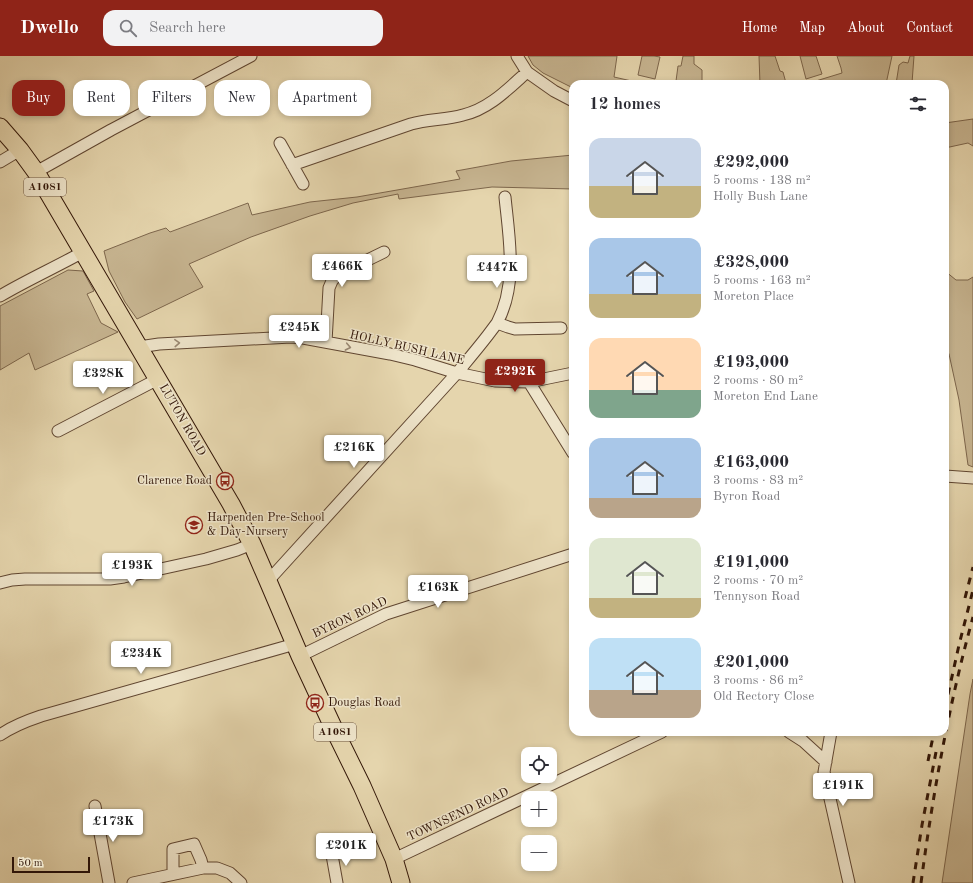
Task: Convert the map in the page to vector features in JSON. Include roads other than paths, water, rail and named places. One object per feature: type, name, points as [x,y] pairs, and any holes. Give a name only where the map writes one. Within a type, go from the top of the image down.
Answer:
[{"type":"main road","name":"LUTON ROAD","points":[[0,127],[20,150],[36,172],[231,504],[252,544],[298,650],[362,786],[394,859],[401,883]]},
{"type":"street","points":[[36,172],[111,130],[251,56]]},
{"type":"street","points":[[517,56],[527,72],[554,91],[569,99]]},
{"type":"street","points":[[292,165],[411,124],[465,115],[483,108],[506,91],[527,72]]},
{"type":"street","points":[[280,143],[303,184]]},
{"type":"street","points":[[0,162],[20,150]]},
{"type":"street","points":[[268,580],[457,373],[497,323],[505,304],[511,267],[505,197]]},
{"type":"street","points":[[0,296],[83,252]]},
{"type":"street","points":[[326,342],[329,288],[332,281],[337,275],[384,252]]},
{"type":"street","points":[[497,323],[515,328],[561,328]]},
{"type":"street","name":"HOLLY BUSH LANE","points":[[139,347],[159,344],[283,337],[303,338],[390,354],[457,373],[495,381],[529,382],[569,374]]},
{"type":"street","points":[[58,431],[158,379]]},
{"type":"street","points":[[529,382],[569,447]]},
{"type":"street","points":[[949,476],[973,478]]},
{"type":"street","points":[[0,583],[25,578],[110,579],[124,577],[206,559],[252,544]]},
{"type":"street","name":"BYRON ROAD","points":[[298,650],[386,614],[569,555]]},
{"type":"street","points":[[0,735],[23,722],[41,716],[298,650]]},
{"type":"street","name":"TOWNSEND ROAD","points":[[394,859],[654,736]]},
{"type":"street","points":[[795,736],[826,762]]},
{"type":"street","points":[[830,736],[824,772],[849,883]]},
{"type":"street","points":[[95,806],[109,883]]},
{"type":"street","points":[[173,874],[173,849],[194,844],[203,868]]},
{"type":"street","points":[[332,855],[337,883]]},
{"type":"street","points":[[133,883],[203,868],[217,868],[230,873],[241,883]]},
{"type":"railway","points":[[965,598],[973,567]]},
{"type":"railway","points":[[949,690],[973,590]]},
{"type":"railway","points":[[949,716],[973,617]]},
{"type":"railway","points":[[928,761],[933,736]]},
{"type":"railway","points":[[921,883],[945,736]]},
{"type":"railway","points":[[913,883],[936,752]]},
{"type":"place","name":"Clarence Road","points":[[225,481]]},
{"type":"place","name":"Harpenden Pre-School & Day-Nursery","points":[[194,525]]},
{"type":"place","name":"Douglas Road","points":[[315,703]]}]
